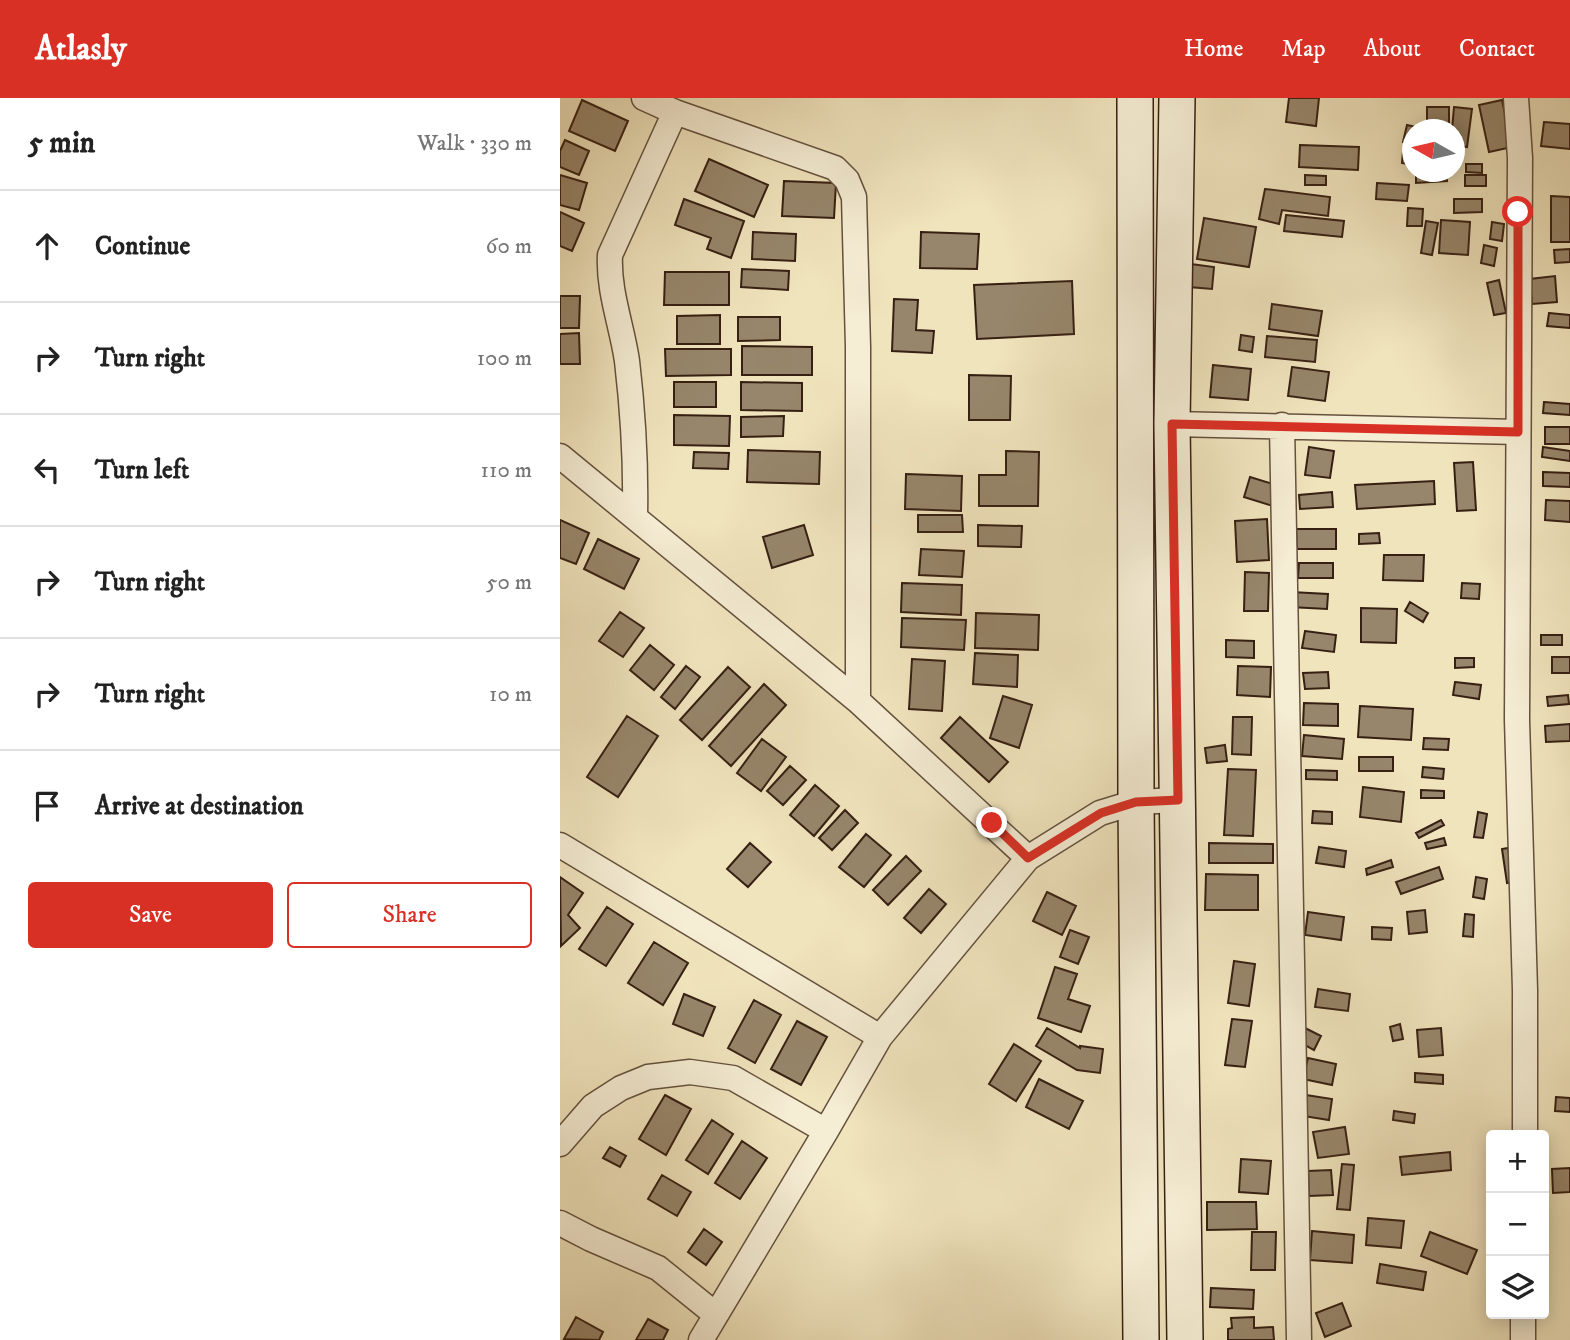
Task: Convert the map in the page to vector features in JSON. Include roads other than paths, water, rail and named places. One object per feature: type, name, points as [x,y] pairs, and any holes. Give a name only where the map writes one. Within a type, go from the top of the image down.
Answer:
[{"type":"street","points":[[644,98],[675,112],[835,168],[852,189],[858,347],[858,701]]},
{"type":"street","points":[[1135,98],[1136,802],[1141,1340]]},
{"type":"street","points":[[1177,98],[1172,424],[1185,1340]]},
{"type":"street","points":[[1516,98],[1520,158],[1517,720],[1525,990],[1525,1130]]},
{"type":"street","points":[[635,516],[636,469],[626,360],[610,275],[610,255],[675,112]]},
{"type":"street","points":[[1172,424],[1518,432]]},
{"type":"street","points":[[1282,425],[1299,1340]]},
{"type":"street","points":[[560,456],[858,701],[1028,858]]},
{"type":"street","points":[[701,1340],[880,1037],[1028,858],[1101,813],[1136,802],[1178,800]]},
{"type":"street","points":[[560,845],[880,1037]]},
{"type":"street","points":[[560,1144],[593,1106],[621,1088],[648,1077],[690,1072],[733,1078],[826,1131]]},
{"type":"street","points":[[560,1223],[657,1268],[715,1314]]},
{"type":"street","points":[[1522,1340],[1523,1319]]}]
